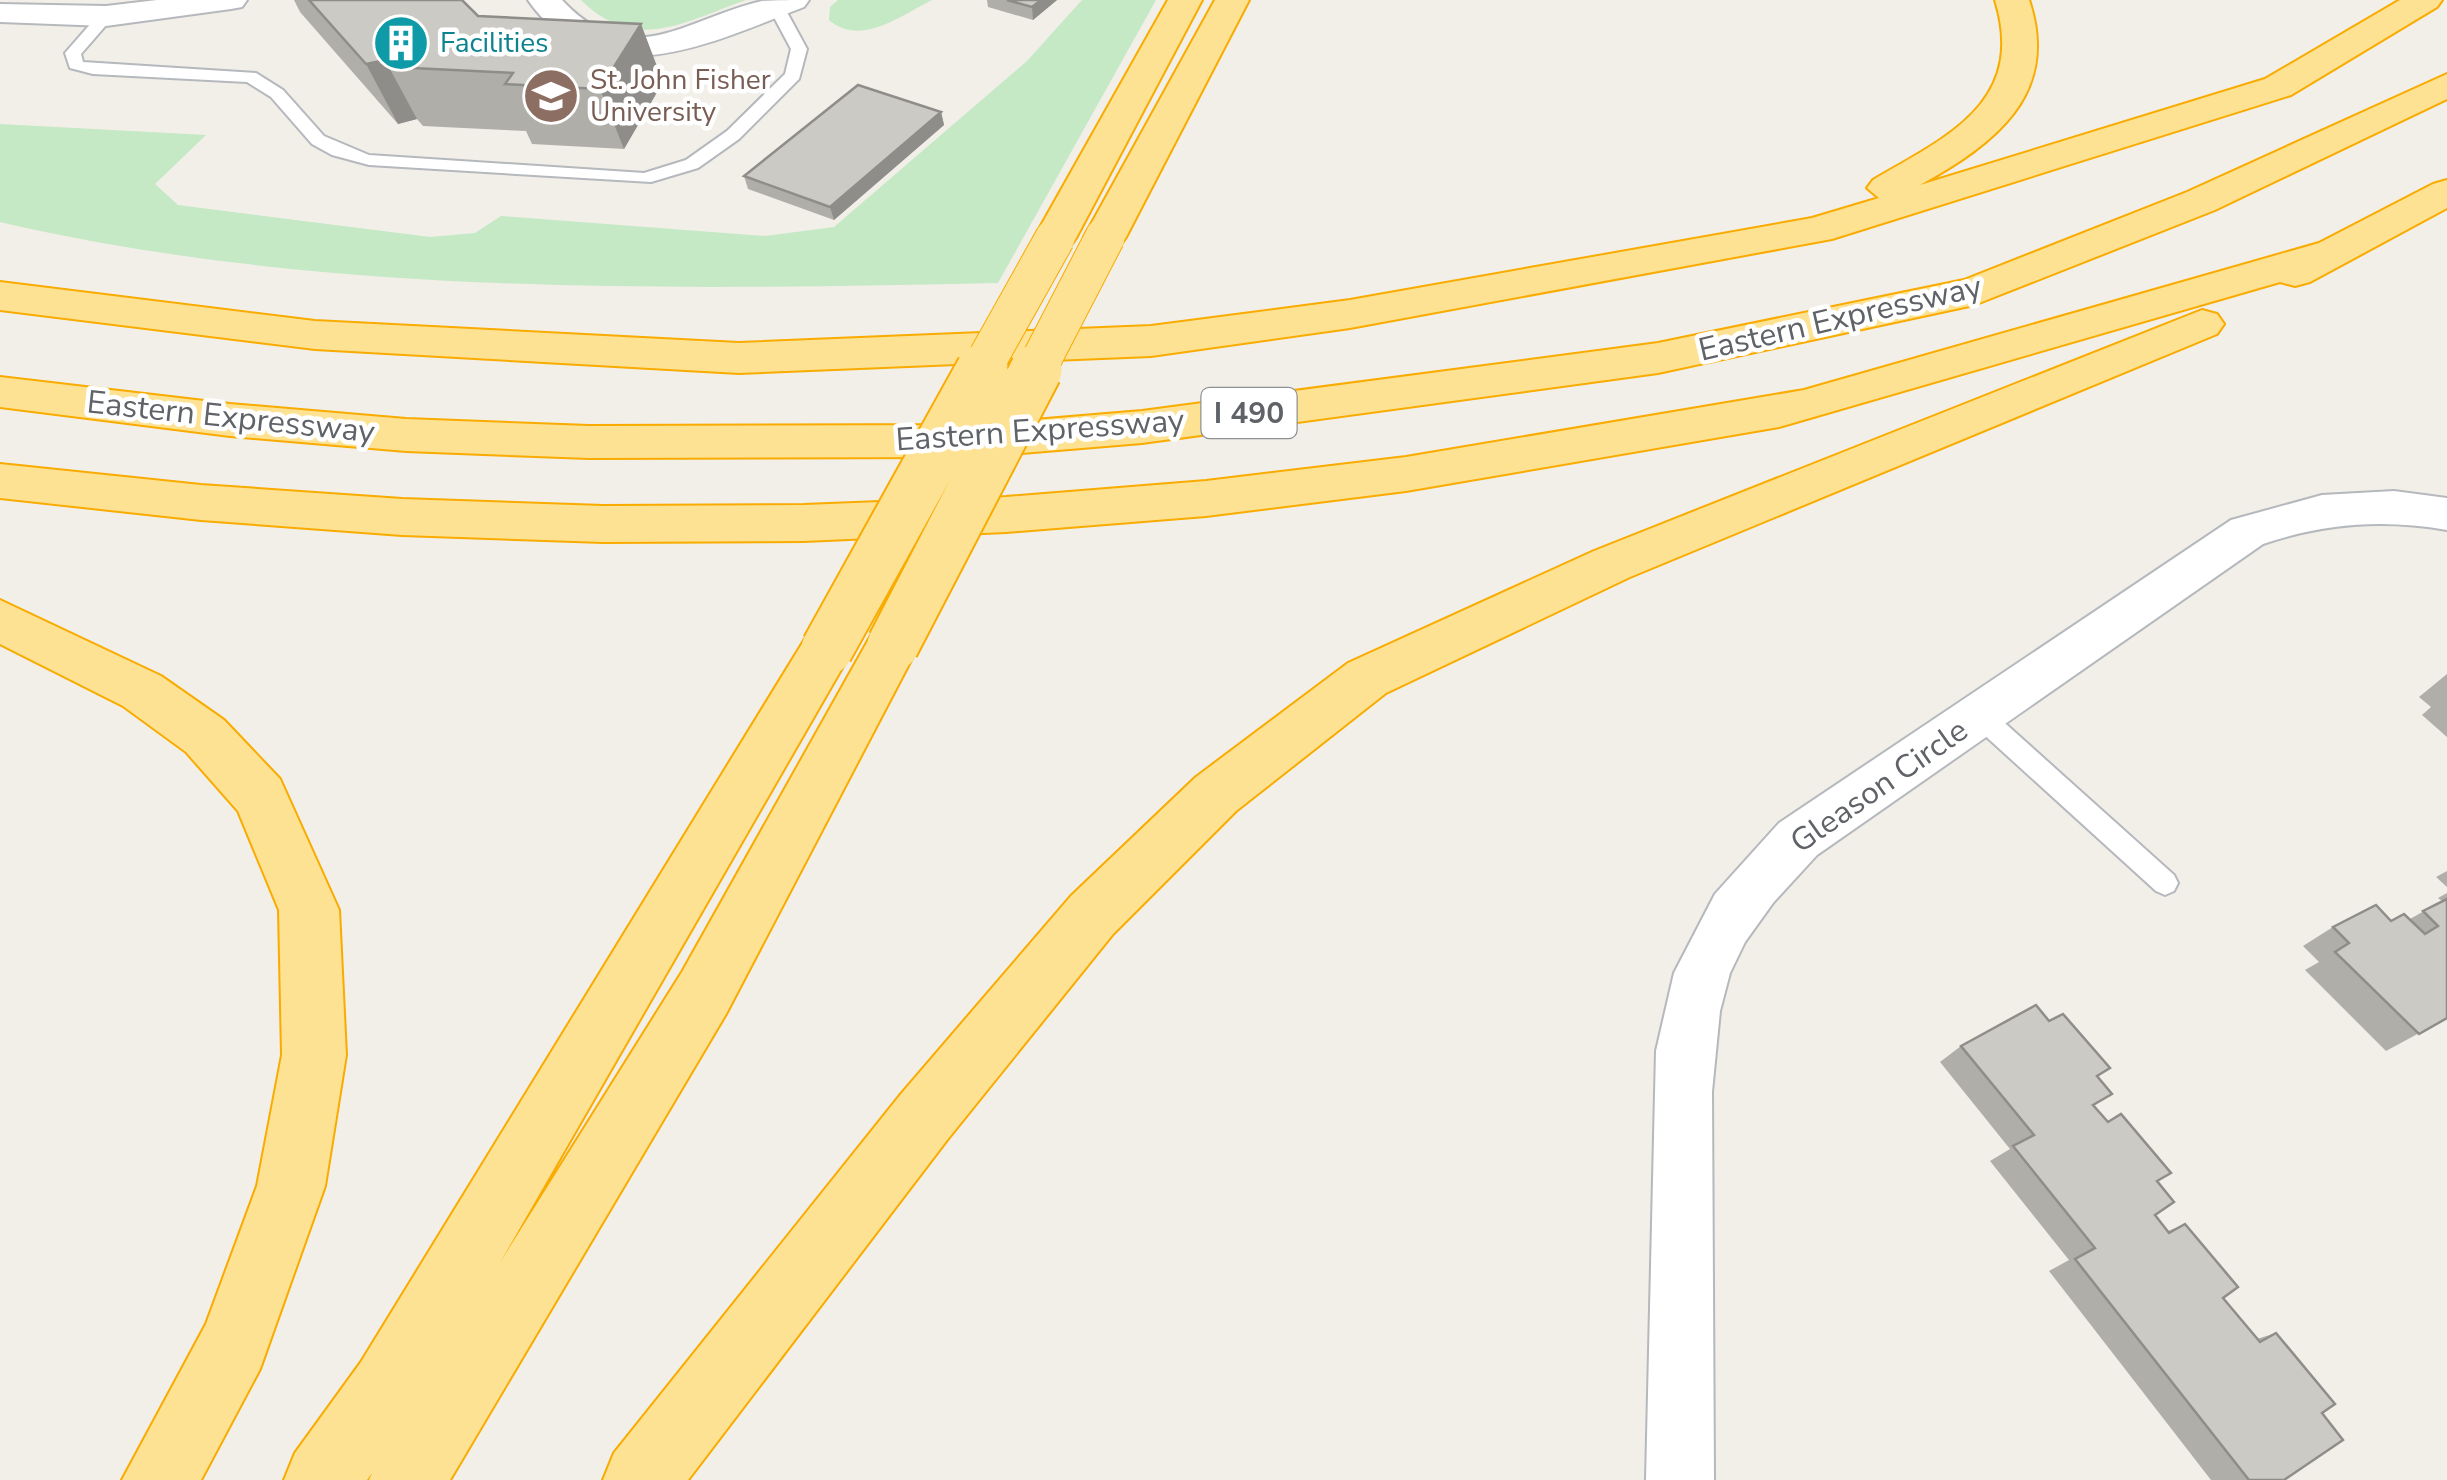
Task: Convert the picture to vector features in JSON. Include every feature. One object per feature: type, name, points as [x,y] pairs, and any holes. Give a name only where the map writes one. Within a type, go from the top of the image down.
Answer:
[{"type":"highway","points":[[322,1480],[387,1388],[827,649],[1185,0]]},
{"type":"highway","points":[[407,1480],[704,993],[894,644],[1232,0]]},
{"type":"highway","points":[[1818,230],[1980,131],[2008,91],[2021,50],[2012,0]]},
{"type":"highway","points":[[0,296],[334,336],[739,358],[1152,341],[1332,317],[1818,230],[2278,87],[2425,0]]},
{"type":"highway","name":"Eastern Expressway","points":[[0,392],[250,422],[589,442],[975,441],[1142,427],[1658,358],[1974,291],[2201,201],[2447,84]]},
{"type":"highway","points":[[641,1480],[924,1118],[1092,915],[1216,794],[1366,678],[1630,556],[2219,317],[2447,192]]},
{"type":"highway","points":[[0,481],[247,508],[553,524],[834,524],[999,518],[1162,505],[1473,466],[1805,406],[2328,254]]},
{"type":"highway","points":[[0,620],[142,691],[205,736],[260,796],[309,910],[314,1055],[291,1186],[236,1344],[160,1480]]},
{"type":"street","points":[[0,13],[106,16],[231,0]]},
{"type":"street","points":[[544,0],[588,39],[634,46],[680,40],[784,3]]},
{"type":"street","name":"Gleason Circle","points":[[1680,1480],[1685,1376],[1682,1090],[1693,1006],[1715,941],[1751,886],[1798,839],[2247,532],[2298,514],[2356,504],[2447,514]]},
{"type":"lane","points":[[106,16],[73,53],[76,65],[270,83],[312,136],[336,151],[369,160],[645,178],[692,164],[733,135],[793,74],[800,48],[784,3]]},
{"type":"lane","points":[[1978,715],[2165,883]]},
{"type":"green space","points":[[581,0],[746,0],[681,24],[641,30],[601,16]]},
{"type":"green space","points":[[838,0],[932,0],[880,26],[854,31],[829,20],[830,7]]},
{"type":"green space","points":[[1082,0],[1156,0],[998,283],[623,286],[369,276],[244,264],[121,246],[0,222],[0,124],[206,135],[155,184],[178,205],[430,237],[475,233],[501,216],[765,236],[834,227],[1027,61]]},
{"type":"building","points":[[309,0],[462,0],[478,16],[641,24],[600,89],[505,84],[513,73],[392,67],[385,60],[366,64]]},
{"type":"building","points":[[1007,0],[1041,0],[1032,7]]},
{"type":"building","points":[[858,85],[941,112],[830,207],[744,176]]},
{"type":"building","points":[[2447,899],[2447,1018],[2419,1034],[2335,952],[2349,943],[2333,927],[2376,905],[2391,921],[2404,914],[2425,934],[2438,926],[2423,911]]},
{"type":"building","points":[[2036,1005],[2049,1021],[2063,1014],[2110,1068],[2097,1076],[2112,1094],[2093,1105],[2108,1122],[2121,1114],[2171,1173],[2157,1181],[2174,1202],[2155,1215],[2169,1233],[2185,1224],[2238,1287],[2223,1298],[2260,1342],[2276,1333],[2335,1404],[2322,1413],[2343,1440],[2284,1480],[2249,1480],[2075,1259],[2095,1248],[2013,1146],[2034,1135],[1961,1046]]},
{"type":"place","name":"Facilities","points":[[401,43]]},
{"type":"place","name":"St. John Fisher University","points":[[551,96]]}]
